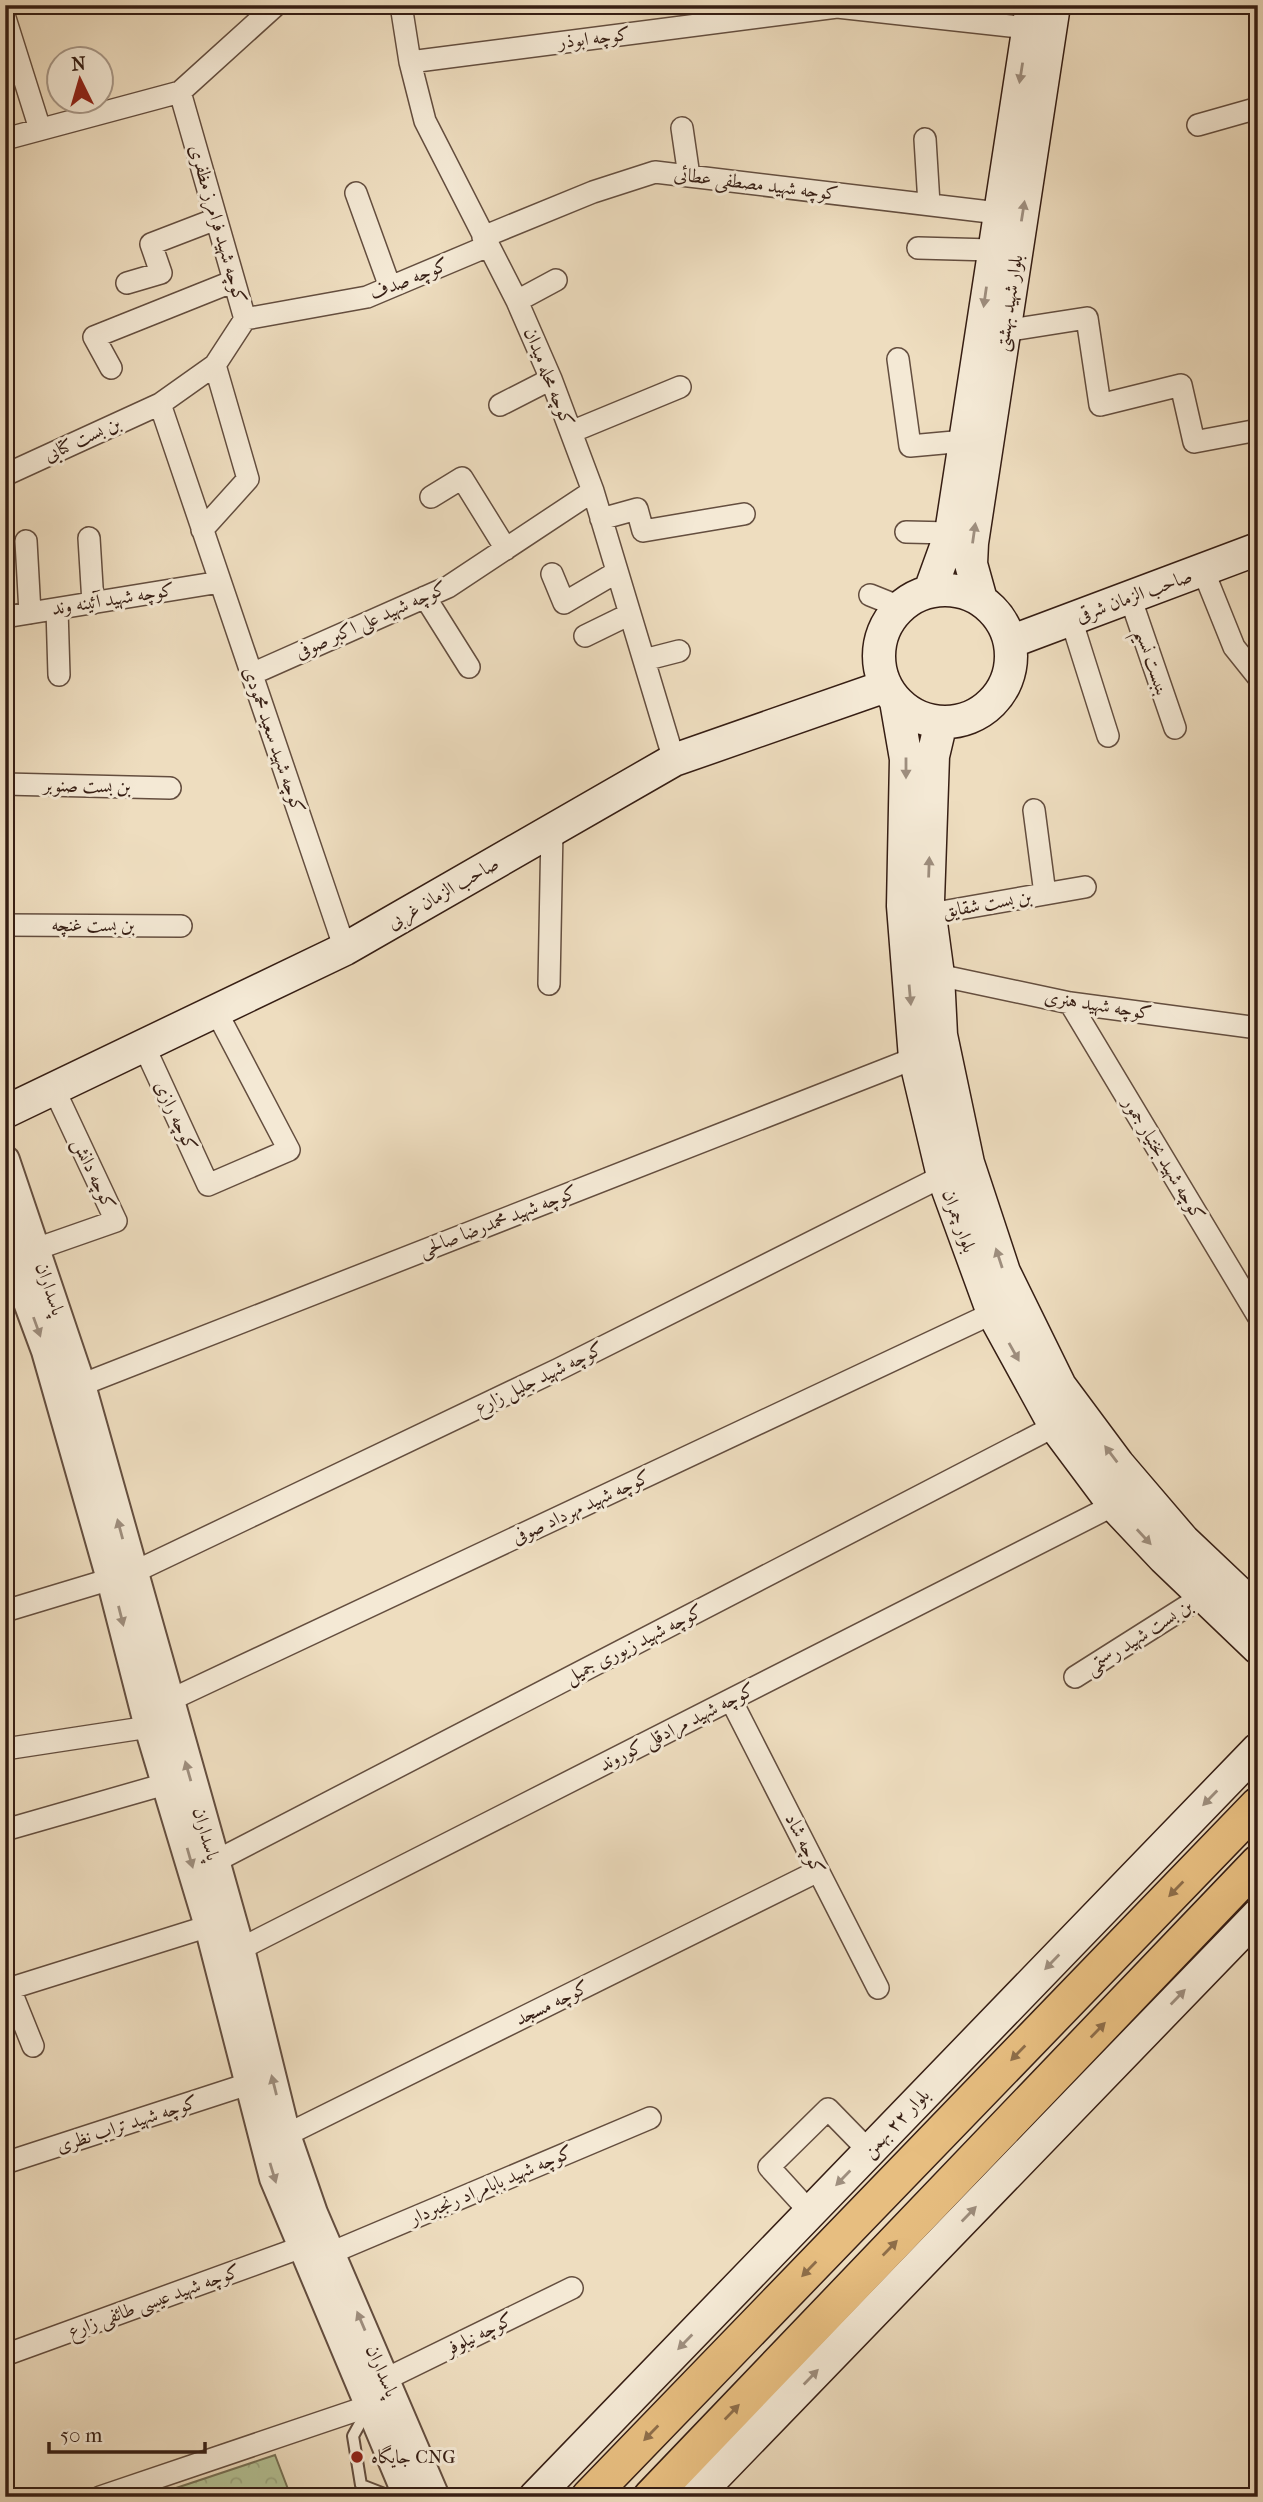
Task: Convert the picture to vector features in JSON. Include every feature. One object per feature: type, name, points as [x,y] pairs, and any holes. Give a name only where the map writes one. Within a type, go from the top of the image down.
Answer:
[{"type":"main road","name":"بلوار شهید بهشتی","points":[[981,600],[971,564],[972,543],[1054,5]]},
{"type":"main road","name":"بلوار شهید بهشتی","points":[[930,592],[951,533],[992,250],[1030,17]]},
{"type":"main road","name":"صاحب الزمان شرقی","points":[[1010,642],[1258,549]]},
{"type":"main road","points":[[956,591],[981,600],[1004,625],[1010,642],[1008,676],[995,698],[975,715],[942,722],[909,712],[891,694],[878,653],[889,620],[900,607],[930,592],[956,591]]},
{"type":"main road","name":"صاحب الزمان غربی","points":[[5,1112],[345,950],[674,760],[891,694]]},
{"type":"main road","name":"بلوار چمران","points":[[891,694],[906,760],[903,906],[915,1058],[943,1176],[993,1313],[1055,1426],[1114,1505],[1258,1648]]},
{"type":"main road","name":"بلوار چمران","points":[[942,722],[933,756],[930,914],[939,975],[941,1035],[968,1163],[1004,1272],[1060,1386],[1118,1464],[1183,1540],[1258,1611]]},
{"type":"main road","name":"بلوار ۲۲ بهمن","points":[[535,2497],[1258,1749]]},
{"type":"main road","name":"بلوار ۲۲ بهمن","points":[[589,2497],[1258,1805]]},
{"type":"main road","points":[[651,2497],[1258,1863]]},
{"type":"main road","points":[[695,2497],[1258,1915]]},
{"type":"street","points":[[5,139],[180,92],[276,5]]},
{"type":"street","name":"کوچه محله میدان","points":[[401,5],[410,62],[425,121],[517,301],[551,379],[593,491],[674,760]]},
{"type":"street","name":"کوچه ابوذر","points":[[410,62],[837,6],[1030,17]]},
{"type":"street","points":[[5,18],[40,129]]},
{"type":"street","name":"کوچه شهید فرامرز مظفری","points":[[160,404],[215,365],[245,318],[180,92]]},
{"type":"street","points":[[1198,125],[1258,108]]},
{"type":"street","points":[[682,128],[689,176]]},
{"type":"street","points":[[925,139],[929,204]]},
{"type":"street","name":"کوچه شهید مصطفی عطائی","points":[[486,242],[593,192],[655,173],[998,213]]},
{"type":"street","points":[[356,193],[390,287]]},
{"type":"street","points":[[127,283],[160,273],[151,244],[216,219]]},
{"type":"street","name":"کوچه صدف","points":[[245,318],[367,297],[486,242]]},
{"type":"street","points":[[918,248],[992,250]]},
{"type":"street","points":[[517,301],[556,280]]},
{"type":"street","points":[[111,368],[94,337],[234,281]]},
{"type":"street","points":[[1004,331],[1087,318],[1100,405],[1181,384],[1194,442],[1258,430]]},
{"type":"street","points":[[898,359],[910,446],[965,440]]},
{"type":"street","points":[[202,530],[248,479],[215,365]]},
{"type":"street","points":[[500,405],[551,379]]},
{"type":"street","points":[[571,432],[680,387]]},
{"type":"street","name":"بن بست کتابی","points":[[5,475],[160,404]]},
{"type":"street","name":"کوچه شهید سعید محمودی","points":[[160,404],[345,950]]},
{"type":"street","points":[[431,497],[462,478],[506,549]]},
{"type":"street","name":"کوچه شهید علی اکبر صوفی","points":[[252,674],[448,587],[593,491]]},
{"type":"street","points":[[601,519],[637,509],[643,531],[744,513]]},
{"type":"street","points":[[906,531],[951,533]]},
{"type":"street","points":[[89,538],[93,603]]},
{"type":"street","points":[[26,541],[30,613]]},
{"type":"street","points":[[1203,570],[1234,647],[1258,677]]},
{"type":"street","points":[[552,574],[564,603],[617,572]]},
{"type":"street","name":"کوچه شهید آئینه وند","points":[[5,617],[220,582]]},
{"type":"street","points":[[870,595],[900,607]]},
{"type":"street","points":[[425,597],[469,667]]},
{"type":"street","name":"بنبست نسیم","points":[[1130,597],[1175,728]]},
{"type":"street","points":[[57,609],[59,675]]},
{"type":"street","points":[[585,636],[630,614]]},
{"type":"street","points":[[1071,619],[1108,736]]},
{"type":"street","points":[[644,660],[680,651]]},
{"type":"street","name":"بن بست صنوبر","points":[[5,784],[170,788]]},
{"type":"street","name":"بن بست شقایق","points":[[1034,810],[1045,894]]},
{"type":"street","points":[[549,984],[552,830]]},
{"type":"street","name":"بن بست شقایق","points":[[930,914],[1084,887]]},
{"type":"street","name":"بن بست غنچه","points":[[5,925],[181,926]]},
{"type":"street","name":"کوچه شهید هنری","points":[[939,975],[1070,1003],[1258,1028]]},
{"type":"street","name":"کوچه شهید بختیار جمور","points":[[1070,1003],[1258,1316]]},
{"type":"street","name":"کوچه رازی","points":[[144,1046],[208,1185],[289,1150],[216,1011]]},
{"type":"street","name":"کوچه شهید محمدرضا صالحی","points":[[81,1385],[915,1058]]},
{"type":"street","name":"کوچه دانش","points":[[37,1250],[116,1221],[54,1089]]},
{"type":"street","name":"پاسداران","points":[[5,1160],[81,1385],[122,1576],[149,1727],[169,1783],[209,1926],[274,2178],[408,2497]]},
{"type":"street","name":"کوچه شهید جلیل زارع","points":[[5,1611],[122,1576],[559,1369],[943,1176]]},
{"type":"street","name":"پاسداران","points":[[5,1240],[168,1701],[240,1949],[286,2135],[313,2213],[435,2497]]},
{"type":"street","name":"کوچه شهید مهرداد صوفی","points":[[168,1701],[993,1313]]},
{"type":"street","name":"کوچه شهید زیوری جمیل","points":[[214,1862],[1055,1426]]},
{"type":"street","name":"کوچه شهید مرادقلی کوروند","points":[[240,1949],[1114,1505]]},
{"type":"street","name":"بن بست شهید رستمی","points":[[1075,1678],[1203,1596]]},
{"type":"street","name":"کوچه شاد","points":[[731,1700],[878,1988]]},
{"type":"street","points":[[5,1749],[149,1727]]},
{"type":"street","points":[[5,1830],[169,1783]]},
{"type":"street","name":"کوچه مسجد","points":[[286,2135],[818,1871]]},
{"type":"street","points":[[33,2046],[7,1989],[209,1926]]},
{"type":"street","name":"کوچه شهید تراب نظری","points":[[5,2163],[248,2084]]},
{"type":"street","points":[[810,2212],[769,2167],[828,2109],[869,2151]]},
{"type":"street","name":"کوچه شهید بابامراد رنجبردار","points":[[332,2252],[650,2118]]},
{"type":"street","name":"کوچه شهید عیسی طائفی زارع","points":[[5,2355],[302,2247]]},
{"type":"street","name":"کوچه نیلوفر","points":[[386,2379],[572,2288]]},
{"type":"street","points":[[100,2497],[369,2406]]},
{"type":"lane","points":[[369,2406],[353,2435],[361,2485],[392,2497]]},
{"type":"green space","points":[[275,2455],[291,2497],[149,2497]]},
{"type":"place","name":"جایگاه CNG","points":[[357,2457]]}]
